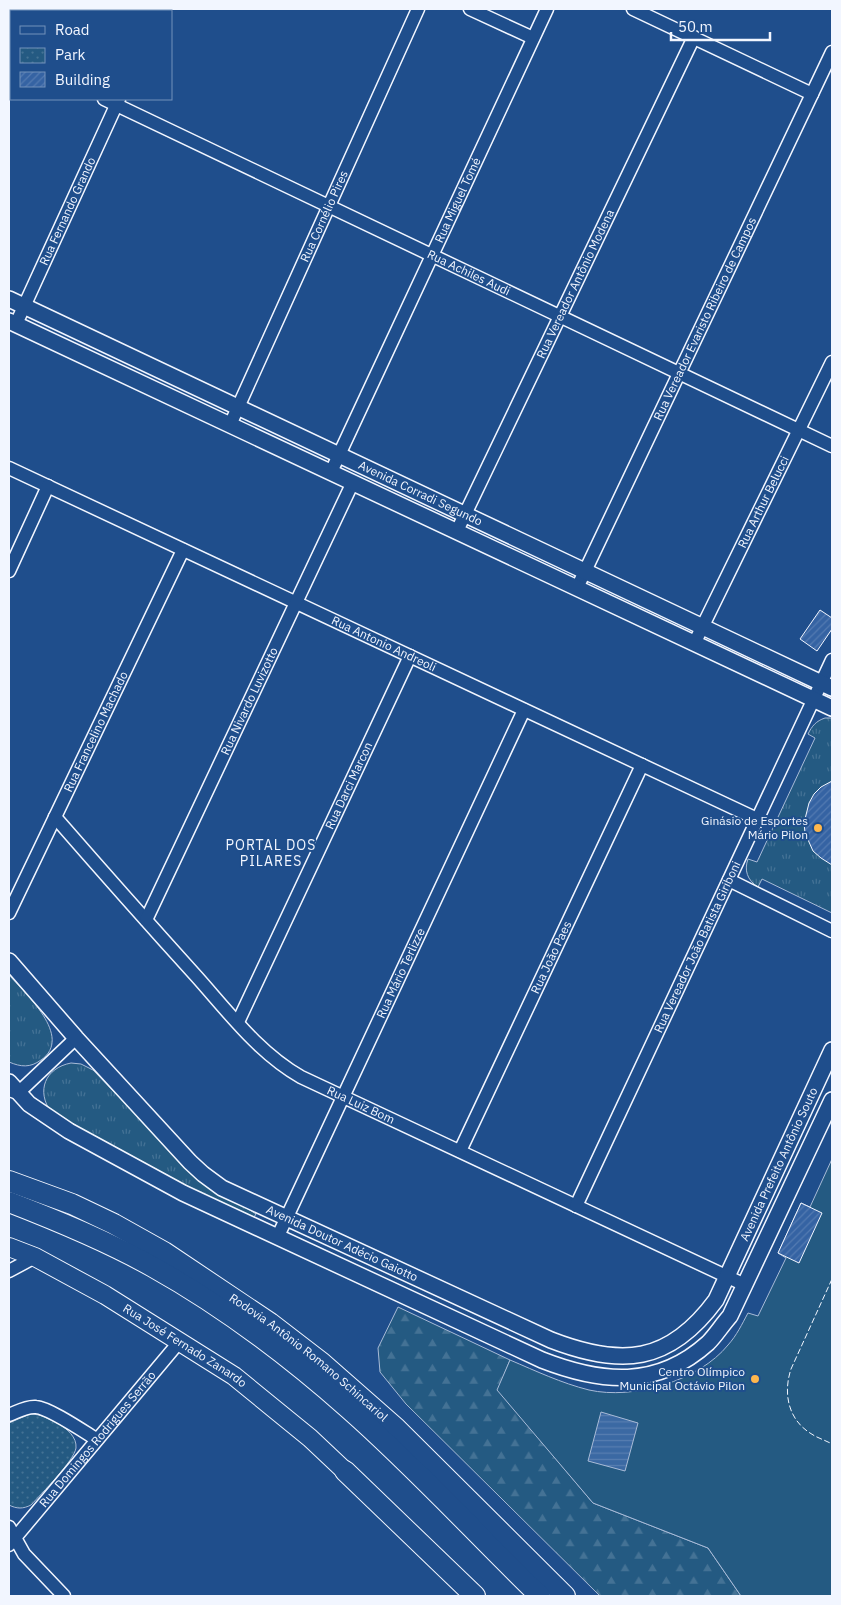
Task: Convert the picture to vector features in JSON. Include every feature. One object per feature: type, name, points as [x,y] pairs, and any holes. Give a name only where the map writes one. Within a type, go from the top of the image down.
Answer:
[{"type":"highway","points":[[9,1168],[72,1204]]},
{"type":"highway","name":"Rodovia Antônio Romano Schincariol","points":[[9,1180],[72,1204],[114,1224],[164,1252],[270,1323],[322,1363],[396,1428],[565,1596]]},
{"type":"highway","name":"Rodovia Antônio Romano Schincariol","points":[[9,1202],[46,1216],[154,1267],[207,1301],[275,1349],[349,1409],[412,1467],[540,1596]]},
{"type":"highway","points":[[345,1471],[475,1596]]},
{"type":"main road","name":"Rua José Fernado Zanardo","points":[[9,1247],[35,1258],[105,1295],[234,1376],[310,1438],[345,1471]]},
{"type":"street","name":"Rua Cornélio Pires","points":[[230,425],[418,9]]},
{"type":"street","points":[[470,9],[533,38]]},
{"type":"street","name":"Rua Miguel Tomé","points":[[331,472],[547,9]]},
{"type":"street","points":[[633,9],[812,94]]},
{"type":"street","name":"Rua Vereador Antônio Modena","points":[[457,531],[694,38]]},
{"type":"street","name":"Rua Vereador Evaristo Ribeiro de Campos","points":[[577,588],[832,52]]},
{"type":"street","name":"Rua Achiles Audi","points":[[118,102],[329,206],[832,446]]},
{"type":"street","name":"Rua Fernando Grando","points":[[12,322],[25,306],[118,102]]},
{"type":"street","name":"Avenida Corradi Segundo","points":[[9,299],[827,686]]},
{"type":"street","name":"Avenida Corradi Segundo","points":[[12,322],[832,708]]},
{"type":"street","name":"Rua Arthur Belucci","points":[[694,644],[832,362]]},
{"type":"street","name":"Rua Antonio Andreoli","points":[[9,468],[757,819]]},
{"type":"street","name":"Rua Nivardo Luvizotto","points":[[146,920],[353,482]]},
{"type":"street","points":[[9,571],[48,486]]},
{"type":"street","name":"Rua Francelino Machado","points":[[9,913],[183,550]]},
{"type":"street","name":"Rua Darci Marcon","points":[[238,1022],[410,656]]},
{"type":"street","name":"Rua Vereador João Batista Giriboni","points":[[576,1206],[814,699],[827,686],[832,660]]},
{"type":"street","name":"Rua Mário Terlizze","points":[[278,1236],[524,710]]},
{"type":"street","name":"Rua João Paes","points":[[460,1151],[642,765]]},
{"type":"street","name":"Rua Luiz Bom","points":[[55,817],[238,1022],[283,1067],[745,1285]]},
{"type":"street","points":[[728,880],[832,931]]},
{"type":"street","name":"Avenida Doutor Adécio Gaiotto","points":[[9,961],[76,1038],[203,1174],[222,1188],[551,1340],[586,1353],[604,1356],[634,1356],[655,1351],[675,1342],[694,1326],[716,1300],[727,1277]]},
{"type":"street","points":[[12,1088],[76,1038]]},
{"type":"street","name":"Avenida Prefeito Antônio Souto","points":[[727,1277],[832,1050]]},
{"type":"street","name":"Avenida Doutor Adécio Gaiotto","points":[[12,1088],[29,1104],[69,1131],[183,1193],[542,1360],[580,1374],[616,1378],[638,1377],[663,1370],[685,1360],[708,1342],[730,1316],[745,1285]]},
{"type":"street","name":"Avenida Prefeito Antônio Souto","points":[[745,1285],[832,1100]]},
{"type":"street","points":[[9,1271],[35,1258]]},
{"type":"street","name":"Rua Domingos Rodrigues Serrão","points":[[11,1537],[180,1341]]},
{"type":"street","points":[[9,1416],[26,1408],[36,1407],[46,1410],[96,1439]]},
{"type":"street","points":[[11,1537],[24,1554],[64,1596]]},
{"type":"green space","points":[[825,718],[832,718],[832,913],[762,879],[758,887],[749,878],[746,867],[748,859],[757,862],[815,738],[808,734],[817,722]]},
{"type":"green space","points":[[9,975],[35,1004],[50,1028],[52,1040],[50,1050],[37,1063],[21,1066],[9,1062]]},
{"type":"green space","points":[[71,1063],[81,1064],[93,1070],[175,1155],[200,1178],[256,1214],[254,1217],[198,1192],[51,1112],[44,1096],[46,1081],[55,1070]]},
{"type":"green space","name":"Centro Olímpico Municipal Octávio Pilon","points":[[832,1159],[832,1596],[741,1596],[708,1548],[593,1503],[497,1390],[510,1360],[589,1390],[625,1392],[645,1390],[683,1378],[716,1358],[737,1333],[748,1313],[758,1316],[786,1258],[778,1253],[801,1203],[810,1207]]},
{"type":"green space","points":[[398,1307],[510,1360],[498,1390],[593,1503],[708,1548],[741,1596],[600,1596],[406,1404],[380,1372],[378,1348]]},
{"type":"green space","points":[[30,1414],[45,1417],[62,1426],[75,1440],[76,1448],[64,1469],[31,1505],[17,1508],[9,1505],[9,1423]]},
{"type":"shaded area","points":[[601,1412],[638,1423],[625,1471],[588,1461]]},
{"type":"building","points":[[820,610],[832,618],[832,629],[817,651],[800,639]]},
{"type":"building","name":"Ginásio de Esportes Mário Pilon","points":[[832,781],[832,865],[813,851],[805,833],[804,823],[809,803],[814,794],[821,787]]},
{"type":"building","points":[[801,1203],[822,1213],[799,1263],[778,1253]]},
{"type":"fence","points":[[832,1279],[791,1369],[787,1387],[789,1405],[797,1420],[810,1433],[832,1444]]},
{"type":"place","name":"Ginásio de Esportes Mário Pilon","points":[[818,828]]},
{"type":"place","name":"Centro Olímpico Municipal Octávio Pilon","points":[[755,1379]]},
{"type":"district","name":"PORTAL DOS PILARES","points":[[271,854]]}]
